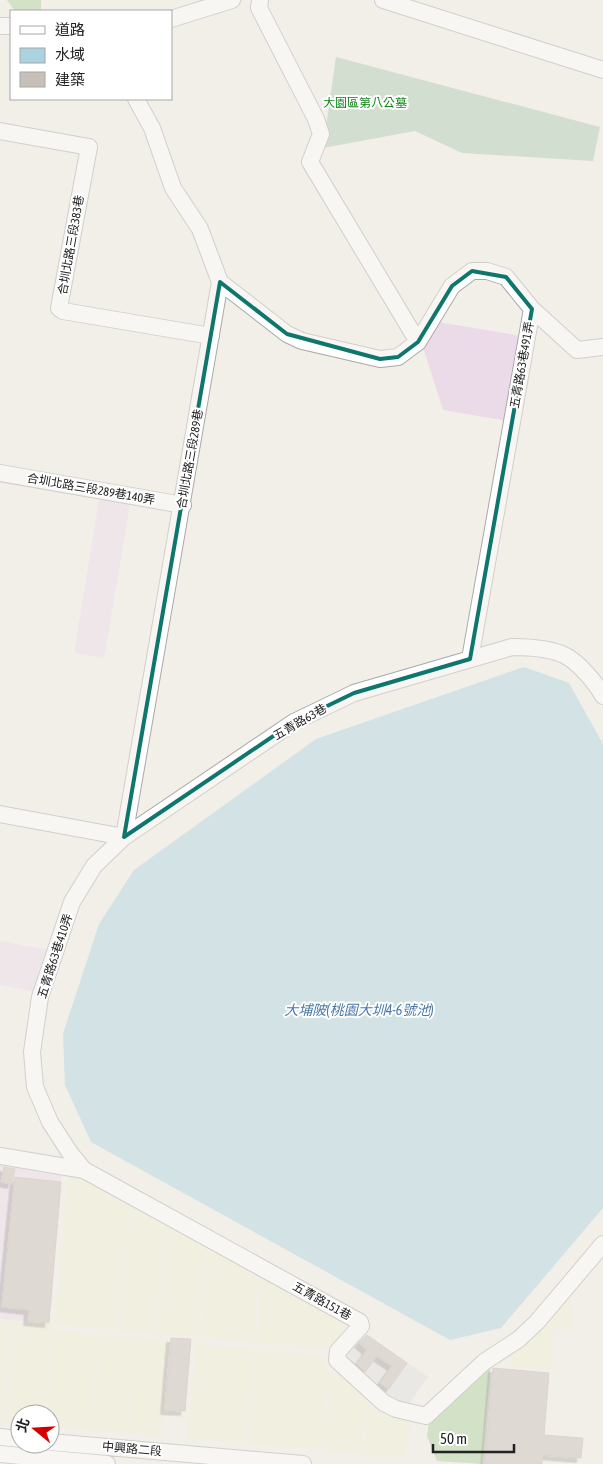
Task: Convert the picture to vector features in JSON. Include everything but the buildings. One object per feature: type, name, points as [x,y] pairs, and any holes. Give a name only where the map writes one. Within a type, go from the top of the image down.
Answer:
[{"type":"street","points":[[172,19],[232,0]]},
{"type":"street","points":[[260,0],[259,8],[316,119],[321,134],[310,162],[418,342]]},
{"type":"street","points":[[383,0],[603,70]]},
{"type":"street","points":[[137,100],[152,128],[173,188],[200,229],[220,282]]},
{"type":"street","name":"合圳北路三段383巷","points":[[0,131],[88,147],[59,308],[63,311],[211,336]]},
{"type":"street","name":"五青路63巷491弄","points":[[220,282],[281,330],[302,341],[380,359],[398,357],[418,342],[452,286],[472,272],[487,271],[506,277],[532,310],[470,659]]},
{"type":"street","name":"合圳北路三段289巷","points":[[124,836],[183,505],[220,282]]},
{"type":"street","points":[[532,310],[577,350],[603,347]]},
{"type":"street","name":"合圳北路三段289巷140弄","points":[[0,473],[183,505]]},
{"type":"street","name":"五青路63巷","points":[[124,836],[294,722],[354,692],[512,647],[534,647],[566,656],[582,670],[603,696]]},
{"type":"street","points":[[0,814],[124,836]]},
{"type":"street","name":"五青路63巷410弄","points":[[84,1170],[70,1153],[50,1122],[35,1087],[32,1052],[40,997],[72,902],[94,866],[124,836]]},
{"type":"street","name":"五青路151巷","points":[[0,1156],[84,1170],[360,1322],[361,1326],[338,1351],[338,1360],[384,1403],[396,1409],[426,1416],[484,1362],[519,1339],[537,1322],[603,1244]]},
{"type":"street","name":"中興路二段","points":[[60,1443],[208,1460],[303,1464]]},
{"type":"street","name":"中興路二段","points":[[0,1454],[108,1464]]},
{"type":"highlighted area","points":[[472,271],[506,277],[532,309],[470,659],[354,693],[294,722],[124,837],[220,282],[287,334],[380,359],[398,357],[418,342],[452,286]]},
{"type":"shaded area","points":[[438,322],[522,336],[508,421],[443,410],[423,347]]},
{"type":"shaded area","points":[[100,493],[131,498],[104,658],[74,653]]},
{"type":"shaded area","points":[[0,941],[55,951],[41,993],[0,985]]},
{"type":"shaded area","points":[[0,1163],[62,1173],[49,1323],[0,1319]]},
{"type":"shaded area","points":[[363,1332],[428,1377],[409,1404],[401,1405],[388,1400],[345,1356]]},
{"type":"green space","points":[[7,0],[41,0],[41,10],[14,10]]},
{"type":"green space","name":"大園區第八公墓","points":[[336,57],[600,127],[593,161],[462,153],[415,131],[323,148]]},
{"type":"green space","points":[[71,1175],[97,1182],[130,1203],[117,1330],[55,1324],[68,1179]]},
{"type":"green space","points":[[132,1205],[167,1224],[154,1333],[119,1330]]},
{"type":"green space","points":[[169,1225],[207,1244],[198,1337],[156,1333]]},
{"type":"green space","points":[[209,1245],[258,1271],[254,1342],[200,1337]]},
{"type":"green space","points":[[260,1272],[344,1318],[346,1326],[343,1337],[331,1349],[257,1343]]},
{"type":"green space","points":[[571,1291],[572,1330],[553,1330],[550,1369],[511,1367],[513,1353],[539,1325],[546,1326],[547,1318]]},
{"type":"green space","points":[[0,1320],[14,1322],[2,1421],[0,1421]]},
{"type":"green space","points":[[16,1322],[53,1325],[45,1404],[10,1404],[10,1422],[4,1422]]},
{"type":"green space","points":[[54,1331],[99,1335],[89,1429],[60,1427],[60,1404],[47,1404]]},
{"type":"green space","points":[[100,1335],[135,1338],[126,1432],[91,1429]]},
{"type":"green space","points":[[136,1338],[168,1340],[161,1436],[128,1433]]},
{"type":"green space","points":[[196,1344],[255,1350],[246,1443],[187,1438]]},
{"type":"green space","points":[[257,1350],[319,1356],[323,1361],[323,1370],[332,1373],[328,1380],[322,1450],[248,1443]]},
{"type":"green space","points":[[491,1363],[482,1464],[437,1461],[427,1436],[429,1422]]},
{"type":"green space","points":[[336,1366],[369,1396],[360,1453],[324,1450],[330,1380]]},
{"type":"green space","points":[[370,1397],[413,1416],[403,1457],[363,1454]]},
{"type":"water","name":"大埔陂(桃園大圳4-6號池)","points":[[524,667],[569,683],[603,744],[603,1208],[501,1328],[450,1340],[91,1142],[65,1085],[63,1034],[99,924],[134,870],[316,739]]}]
